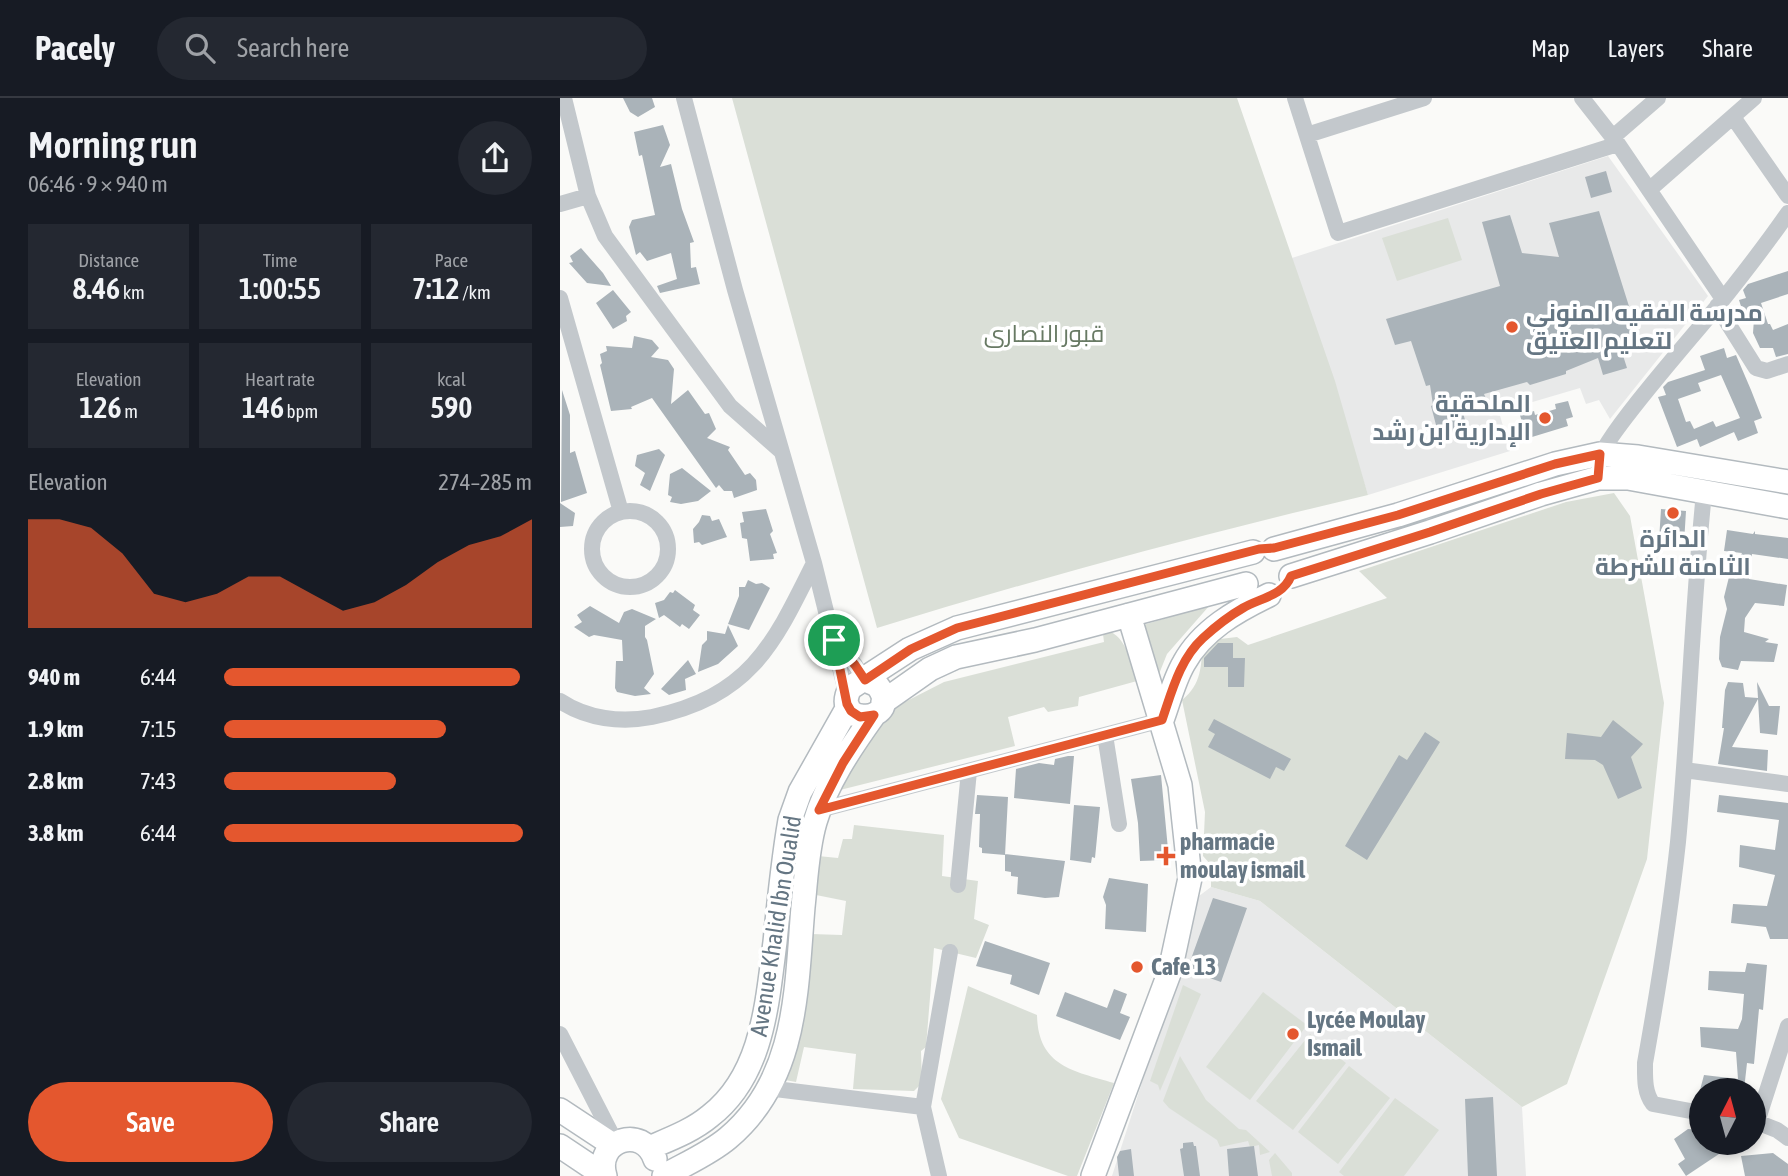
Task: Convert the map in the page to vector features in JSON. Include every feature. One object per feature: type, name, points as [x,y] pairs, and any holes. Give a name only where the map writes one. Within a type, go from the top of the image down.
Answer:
[{"type":"main road","name":"Avenue Khalid Ibn Oualid","points":[[649,1148],[692,1129],[712,1115],[730,1096],[751,1061],[763,1027],[790,820],[800,792],[856,691],[911,649],[957,628],[1398,515],[1555,464],[1600,454],[1638,457],[1788,482]]},
{"type":"main road","points":[[1291,576],[1598,478],[1628,478],[1788,507]]},
{"type":"main road","points":[[1160,713],[1169,663],[1183,642],[1222,605],[1255,590],[1283,589],[1291,576],[1286,556],[1264,550],[1244,563],[1244,578],[1255,590]]},
{"type":"main road","name":"Avenue Khalid Ibn Oualid","points":[[664,1176],[728,1138],[748,1118],[777,1070],[793,1020],[810,842],[819,810],[843,763],[879,708],[930,669],[956,657],[1129,615],[1255,590]]},
{"type":"main road","points":[[1093,1176],[1170,971],[1189,884],[1180,785],[1129,615]]},
{"type":"main road","points":[[874,682],[880,688],[879,708],[860,717],[856,691],[874,682]]},
{"type":"main road","points":[[560,1110],[614,1144]]},
{"type":"main road","points":[[605,1176],[603,1163],[614,1144],[632,1139],[649,1148],[656,1161],[654,1176]]},
{"type":"main road","points":[[560,1146],[605,1176]]},
{"type":"street","points":[[564,98],[588,196],[605,236],[695,360],[743,419],[781,451]]},
{"type":"street","points":[[684,98],[735,290],[814,563],[838,666],[856,691]]},
{"type":"street","points":[[1295,98],[1339,233],[1615,140],[1658,98]]},
{"type":"street","points":[[1307,135],[1424,98]]},
{"type":"street","points":[[1582,98],[1649,190],[1720,302],[1756,368],[1767,371],[1788,364]]},
{"type":"street","points":[[1649,190],[1754,98]]},
{"type":"street","points":[[1733,117],[1788,196]]},
{"type":"street","points":[[560,204],[588,196]]},
{"type":"street","points":[[1598,478],[1600,454],[1788,213]]},
{"type":"street","points":[[560,298],[621,512]]},
{"type":"street","points":[[1689,1111],[1656,1106],[1648,1098],[1645,1063],[1677,845],[1695,580],[1704,493]]},
{"type":"street","points":[[621,512],[636,512],[650,517],[661,527],[668,540],[664,569],[654,580],[640,586],[625,587],[611,582],[600,573],[594,562],[594,537],[600,526],[621,512]]},
{"type":"street","points":[[560,701],[592,716],[619,720],[642,719],[676,712],[722,692],[748,672],[769,647],[814,563]]},
{"type":"street","points":[[834,640],[855,665],[856,691]]},
{"type":"street","points":[[819,810],[1105,735],[1160,713]]},
{"type":"street","points":[[1105,735],[1119,824]]},
{"type":"street","points":[[1684,770],[1788,784]]},
{"type":"street","points":[[958,884],[969,771]]},
{"type":"street","points":[[939,1176],[923,1107],[950,952]]},
{"type":"street","points":[[1766,1090],[1788,1027]]},
{"type":"street","points":[[560,1034],[614,1144]]},
{"type":"street","points":[[767,1088],[923,1107]]},
{"type":"street","points":[[1766,1127],[1788,1138]]},
{"type":"shaded area","points":[[1608,156],[1708,296],[1610,419],[1599,400],[1586,404],[1580,388],[1499,412],[1510,451],[1368,495],[1292,258]]},
{"type":"shaded area","name":"Lycée Moulay Ismail","points":[[1211,887],[1260,901],[1522,1107],[1526,1176],[1112,1176],[1199,896]]},
{"type":"green space","name":"قبور النصارى","points":[[732,98],[1237,98],[1335,381],[1368,495],[1121,557],[877,628]]},
{"type":"green space","points":[[1448,218],[1462,260],[1397,281],[1382,238]]},
{"type":"green space","points":[[1614,493],[1630,516],[1664,703],[1647,859],[1567,1084],[1522,1107],[1260,901],[1211,887],[1211,865],[1203,856],[1205,812],[1182,700],[1197,681],[1203,641],[1237,637],[1248,645],[1387,598],[1359,571],[1566,502]]},
{"type":"green space","points":[[1210,605],[1167,654],[1157,679],[1140,626]]},
{"type":"green space","points":[[1111,632],[1125,647],[1137,681],[1079,697],[1078,706],[1048,712],[1044,707],[1008,717],[1015,746],[840,790],[879,724],[899,705],[944,682],[1104,642],[1103,634]]},
{"type":"green space","points":[[854,825],[944,835],[942,876],[978,881],[974,919],[989,925],[976,958],[934,948],[926,1047],[921,1051],[922,1083],[914,1091],[853,1089],[856,1054],[804,1047],[796,1082],[785,1080],[811,934],[842,935],[846,901],[816,895],[818,856],[838,858],[843,839],[852,839]]},
{"type":"green space","points":[[1183,985],[1201,994],[1160,1091],[1158,1085],[1150,1081]]},
{"type":"green space","points":[[968,986],[1037,1015],[1044,1045],[1060,1064],[1114,1083],[1077,1176],[1068,1176],[959,1138],[941,1099]]},
{"type":"green space","points":[[1263,992],[1307,1025],[1250,1100],[1206,1067]]},
{"type":"green space","points":[[1310,1034],[1346,1063],[1293,1130],[1256,1101]]},
{"type":"green space","points":[[1180,1056],[1206,1100],[1270,1152],[1260,1155],[1259,1145],[1250,1147],[1248,1141],[1220,1147],[1217,1140],[1169,1108],[1163,1101]]},
{"type":"green space","points":[[1349,1066],[1390,1098],[1338,1164],[1298,1132]]},
{"type":"green space","points":[[1395,1098],[1439,1130],[1404,1176],[1344,1176],[1339,1172]]},
{"type":"green space","points":[[1275,1153],[1292,1176],[1272,1176],[1269,1160]]},
{"type":"building","points":[[623,98],[652,98],[655,107],[638,117],[630,112]]},
{"type":"building","points":[[663,125],[670,145],[660,167],[671,164],[682,209],[694,242],[690,243],[691,268],[696,267],[700,284],[660,293],[657,286],[677,279],[671,253],[647,261],[640,252],[636,255],[629,227],[632,220],[655,215],[642,155],[639,156],[634,132]]},
{"type":"building","points":[[1606,171],[1612,192],[1591,198],[1585,177]]},
{"type":"building","name":"مدرسة الفقيه المنوني لتعليم العتيق","points":[[1599,211],[1639,338],[1619,343],[1627,368],[1603,375],[1598,358],[1566,371],[1566,374],[1530,385],[1527,382],[1484,394],[1487,401],[1462,409],[1468,431],[1440,440],[1431,406],[1430,385],[1426,386],[1411,341],[1395,345],[1386,319],[1500,286],[1482,222],[1510,215],[1522,253],[1559,257],[1549,223]]},
{"type":"building","points":[[581,248],[611,286],[587,283],[569,263],[573,262],[570,256]]},
{"type":"building","points":[[1788,271],[1788,294],[1761,303],[1768,324],[1773,330],[1788,324],[1788,354],[1776,357],[1773,348],[1760,348],[1753,333],[1754,319],[1746,322],[1739,300],[1746,298],[1743,290],[1748,284]]},
{"type":"building","points":[[613,290],[631,312],[626,316],[627,321],[613,329],[596,303]]},
{"type":"building","points":[[634,336],[652,340],[659,348],[651,357],[668,360],[674,369],[671,404],[688,390],[705,414],[709,413],[716,429],[707,438],[730,447],[728,450],[745,475],[750,473],[756,480],[757,490],[734,498],[732,491],[724,491],[719,485],[716,488],[652,398],[631,407],[632,409],[611,411],[600,354],[607,351],[606,346],[632,348]]},
{"type":"building","points":[[1724,348],[1727,358],[1736,355],[1762,418],[1754,421],[1758,433],[1738,441],[1734,432],[1700,447],[1697,439],[1677,447],[1658,397],[1666,395],[1663,387],[1668,382],[1705,370],[1700,356]],"holes":[[[1721,375],[1740,418],[1716,427],[1713,421],[1694,429],[1690,421],[1686,422],[1678,399],[1701,391],[1698,383]]]},
{"type":"building","points":[[562,390],[570,415],[570,453],[575,451],[587,493],[561,502]]},
{"type":"building","name":"الملحقية الإدارية ابن رشد","points":[[1568,401],[1573,417],[1566,419],[1568,426],[1532,437],[1530,431],[1525,433],[1520,415],[1534,411],[1535,415],[1556,409],[1555,404]]},
{"type":"building","points":[[659,449],[665,455],[650,491],[640,485],[645,473],[635,466],[637,455]]},
{"type":"building","points":[[682,468],[711,491],[698,501],[681,504],[670,502],[670,474]]},
{"type":"building","points":[[560,503],[575,513],[573,526],[560,527]]},
{"type":"building","points":[[766,509],[773,531],[770,534],[777,553],[773,554],[774,559],[750,561],[747,539],[742,538],[742,512]]},
{"type":"building","points":[[1661,509],[1686,511],[1684,543],[1659,541]]},
{"type":"building","points":[[702,515],[710,516],[712,521],[719,519],[727,537],[702,545],[699,542],[694,543],[693,529]]},
{"type":"building","points":[[1727,530],[1753,534],[1755,531],[1755,534],[1788,538],[1788,559],[1752,554],[1749,579],[1787,585],[1784,606],[1755,603],[1745,618],[1744,632],[1769,639],[1765,642],[1778,644],[1774,662],[1741,661],[1738,670],[1722,667],[1719,659],[1720,637],[1727,609],[1724,597],[1729,577],[1742,553],[1724,551]]},
{"type":"building","points":[[748,580],[770,588],[749,630],[728,624],[739,596],[739,587],[745,587]]},
{"type":"building","points":[[675,590],[695,605],[693,610],[700,615],[689,629],[682,624],[680,627],[664,615],[659,618],[655,603],[664,600]]},
{"type":"building","points":[[590,606],[619,623],[624,612],[632,609],[656,619],[645,626],[654,674],[644,688],[651,694],[635,696],[617,692],[616,661],[623,661],[622,640],[594,635],[589,637],[574,627],[582,622],[577,615]]},
{"type":"building","points":[[728,625],[738,646],[718,664],[698,672],[707,631],[725,634]]},
{"type":"building","points":[[1218,643],[1233,643],[1233,658],[1245,658],[1244,687],[1228,687],[1228,667],[1204,667],[1204,658]]},
{"type":"building","points":[[688,660],[696,674],[685,679],[686,690],[669,695],[661,689]]},
{"type":"building","points":[[1728,682],[1743,683],[1745,697],[1758,698],[1757,682],[1769,706],[1780,706],[1777,735],[1760,733],[1758,699],[1732,747],[1768,750],[1767,771],[1718,764]]},
{"type":"building","points":[[1214,719],[1291,759],[1284,771],[1276,767],[1270,779],[1208,747],[1215,734],[1208,730]]},
{"type":"building","points":[[1613,720],[1643,744],[1631,757],[1642,788],[1618,799],[1603,765],[1595,760],[1565,759],[1567,733],[1601,737]]},
{"type":"building","points":[[1425,732],[1440,742],[1367,860],[1345,846],[1399,755],[1407,760]]},
{"type":"building","points":[[1074,756],[1070,804],[1014,798],[1016,769],[1039,763],[1054,765],[1055,759]]},
{"type":"building","points":[[1161,775],[1169,860],[1140,861],[1138,823],[1131,779]]},
{"type":"building","points":[[977,795],[1008,797],[1005,855],[982,853],[982,848],[979,847],[980,814],[975,814]]},
{"type":"building","points":[[1719,795],[1788,803],[1788,939],[1770,939],[1766,927],[1731,923],[1733,904],[1767,906],[1775,875],[1739,867],[1740,845],[1775,850],[1779,820],[1717,812]]},
{"type":"building","points":[[1074,805],[1100,807],[1095,858],[1092,857],[1091,863],[1070,860]]},
{"type":"building","points":[[1005,854],[1065,861],[1059,897],[1017,894],[1018,877],[1005,871]]},
{"type":"building","points":[[1109,878],[1148,884],[1146,932],[1105,929],[1106,905],[1103,897]]},
{"type":"building","points":[[1213,898],[1247,908],[1221,982],[1187,970]]},
{"type":"building","points":[[985,941],[1050,963],[1039,995],[1010,984],[1012,975],[976,966]]},
{"type":"building","points":[[1747,963],[1767,965],[1763,1010],[1759,1009],[1754,1064],[1747,1063],[1745,1078],[1738,1078],[1736,1052],[1701,1047],[1700,1027],[1738,1029],[1742,1019],[1744,994],[1708,990],[1709,971],[1745,972]]},
{"type":"building","points":[[1114,989],[1127,994],[1120,1013],[1130,1017],[1120,1040],[1056,1016],[1065,992],[1107,1008]]},
{"type":"building","points":[[1704,1075],[1730,1078],[1703,1078]]},
{"type":"building","points":[[1493,1097],[1497,1176],[1468,1176],[1465,1099]]},
{"type":"building","points":[[1689,1129],[1689,1155],[1718,1155],[1686,1176],[1678,1164],[1685,1159],[1674,1139]]},
{"type":"building","points":[[1193,1142],[1196,1146],[1200,1176],[1184,1176],[1180,1149],[1183,1148],[1183,1143]]},
{"type":"building","points":[[1254,1146],[1258,1176],[1229,1176],[1227,1149]]},
{"type":"building","points":[[1131,1149],[1134,1176],[1119,1176],[1117,1157],[1120,1151]]},
{"type":"building","points":[[1773,1153],[1788,1164],[1788,1176],[1745,1176],[1741,1156]]},
{"type":"place","name":"مدرسة الفقيه المنوني لتعليم العتيق","points":[[1512,327]]},
{"type":"place","name":"الملحقية الإدارية ابن رشد","points":[[1545,418]]},
{"type":"place","name":"الدائرة الثامنة للشرطة","points":[[1673,513]]},
{"type":"place","name":"pharmacie moulay ismail","points":[[1166,856]]},
{"type":"place","name":"Cafe 13","points":[[1137,967]]},
{"type":"place","name":"Lycée Moulay Ismail","points":[[1293,1034]]},
{"type":"route","points":[[1600,454],[1598,478],[1291,576],[1277,594],[1242,608],[1201,639],[1184,662],[1162,720],[819,810],[843,763],[874,715],[860,717],[848,707],[834,640],[865,680],[911,649],[957,628],[1398,515],[1555,464],[1600,454]]}]
